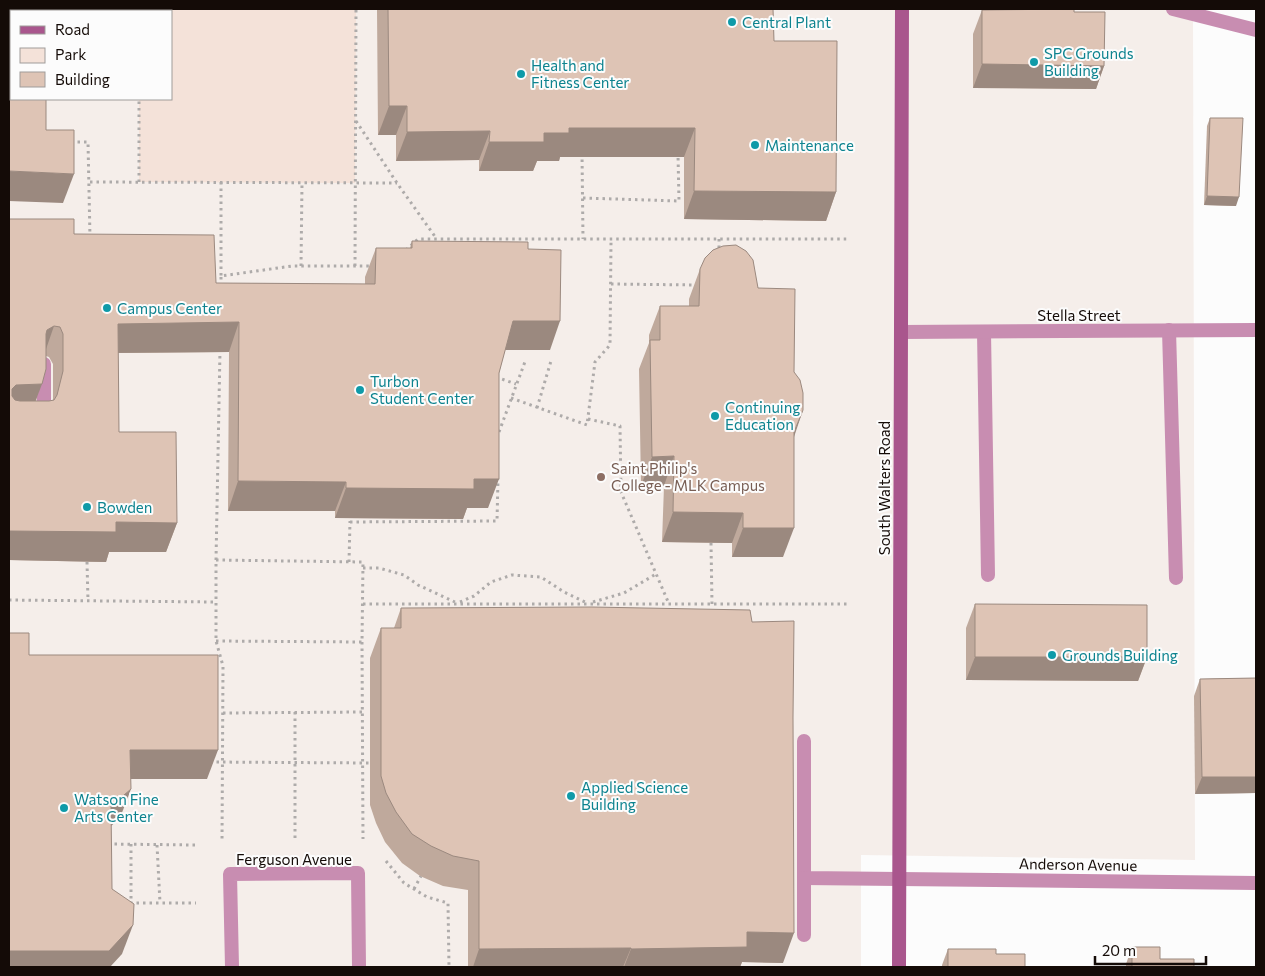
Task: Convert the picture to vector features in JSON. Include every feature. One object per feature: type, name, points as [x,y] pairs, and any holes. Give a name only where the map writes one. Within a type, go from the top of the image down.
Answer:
[{"type":"main road","name":"South Walters Road","points":[[899,967],[902,9]]},
{"type":"street","points":[[1173,9],[1256,30]]},
{"type":"street","points":[[1169,330],[1176,578]]},
{"type":"street","name":"Stella Street","points":[[901,332],[1256,330]]},
{"type":"street","points":[[984,332],[988,575]]},
{"type":"street","points":[[9,422],[38,422],[44,400],[44,364]]},
{"type":"street","points":[[804,741],[804,935]]},
{"type":"street","name":"Ferguson Avenue","points":[[232,967],[230,874],[358,873],[359,967]]},
{"type":"street","name":"Anderson Avenue","points":[[804,878],[1256,883]]},
{"type":"path","points":[[355,266],[356,9]]},
{"type":"path","points":[[139,100],[139,182]]},
{"type":"path","points":[[356,120],[436,238]]},
{"type":"path","points":[[68,142],[88,142],[90,246]]},
{"type":"path","points":[[582,145],[583,238]]},
{"type":"path","points":[[582,198],[679,201],[678,153]]},
{"type":"path","points":[[90,182],[397,183]]},
{"type":"path","points":[[220,295],[221,182]]},
{"type":"path","points":[[301,266],[302,183]]},
{"type":"path","points":[[399,255],[418,238],[848,239]]},
{"type":"path","points":[[719,239],[719,257]]},
{"type":"path","points":[[511,398],[587,425],[595,362],[610,345],[611,242]]},
{"type":"path","points":[[221,276],[301,266],[379,266]]},
{"type":"path","points":[[611,284],[696,285]]},
{"type":"path","points":[[220,344],[216,641],[223,666],[222,840]]},
{"type":"path","points":[[499,439],[499,430],[526,359]]},
{"type":"path","points":[[537,408],[551,361]]},
{"type":"path","points":[[496,377],[516,384]]},
{"type":"path","points":[[588,419],[620,426],[621,492],[669,604]]},
{"type":"path","points":[[349,562],[350,520],[497,521],[498,476]]},
{"type":"path","points":[[711,543],[712,604]]},
{"type":"path","points":[[216,560],[363,562],[363,839]]},
{"type":"path","points":[[87,562],[88,601]]},
{"type":"path","points":[[363,568],[380,568],[404,575],[458,604]]},
{"type":"path","points":[[458,604],[474,596],[491,582],[512,575],[542,576],[564,592],[588,604],[624,593],[656,574]]},
{"type":"path","points":[[9,600],[216,602]]},
{"type":"path","points":[[363,604],[849,604]]},
{"type":"path","points":[[216,641],[362,642]]},
{"type":"path","points":[[295,712],[295,840]]},
{"type":"path","points":[[223,713],[363,712]]},
{"type":"path","points":[[207,762],[370,763]]},
{"type":"path","points":[[101,844],[197,846]]},
{"type":"path","points":[[131,844],[131,904]]},
{"type":"path","points":[[158,845],[160,904]]},
{"type":"path","points":[[386,861],[404,883],[427,897],[448,904],[449,967]]},
{"type":"path","points":[[414,889],[420,876]]},
{"type":"path","points":[[121,903],[196,904]]},
{"type":"shaded area","name":"Saint Philip's College - MLK Campus","points":[[9,9],[1193,9],[1195,860],[861,855],[861,967],[9,967]]},
{"type":"green space","points":[[356,9],[355,183],[139,182],[139,100],[172,100],[172,10],[139,10]]},
{"type":"building","points":[[9,9],[108,9],[10,10],[10,100],[46,100],[46,130],[74,130],[74,174],[9,171]]},
{"type":"building","points":[[388,9],[773,9],[774,41],[837,41],[836,192],[694,191],[695,128],[569,128],[569,133],[544,133],[544,142],[489,142],[490,131],[407,132],[407,106],[389,106]]},
{"type":"building","points":[[1074,9],[1074,12],[1105,12],[1104,66],[982,64],[982,10]]},
{"type":"building","points":[[1210,118],[1243,118],[1239,197],[1207,196]]},
{"type":"building","points":[[9,219],[74,219],[74,234],[214,235],[216,283],[375,284],[376,248],[412,248],[412,241],[528,242],[528,249],[561,250],[560,321],[513,321],[499,373],[499,479],[474,479],[474,489],[346,488],[346,482],[238,481],[239,322],[118,324],[119,432],[176,432],[177,523],[116,522],[116,532],[9,531]],"holes":[[[54,326],[60,327],[63,334],[63,371],[54,400],[15,400],[12,396],[12,389],[16,385],[42,384],[46,369],[47,330]]]},
{"type":"building","name":"Continuing Education","points":[[736,245],[746,251],[753,260],[758,288],[795,289],[794,372],[800,380],[803,393],[803,410],[794,432],[794,528],[743,528],[743,513],[673,512],[674,456],[652,457],[650,340],[660,340],[660,306],[699,306],[700,269],[705,258],[713,250],[723,246]]},
{"type":"building","points":[[975,604],[1147,605],[1147,657],[975,657]]},
{"type":"building","name":"Applied Science Building","points":[[592,607],[750,610],[752,622],[794,621],[794,933],[747,932],[747,947],[479,949],[479,861],[453,856],[431,846],[412,834],[396,812],[386,793],[381,776],[381,628],[401,628],[401,608]]},
{"type":"building","name":"Watson Fine Arts Center","points":[[9,633],[29,633],[29,655],[218,655],[218,750],[130,750],[131,789],[111,806],[112,889],[134,904],[133,925],[109,951],[9,951]]},
{"type":"building","points":[[1256,678],[1256,777],[1202,777],[1200,679]]},
{"type":"building","points":[[1132,947],[1160,947],[1160,959],[1194,959],[1194,967],[1132,967]]},
{"type":"building","points":[[948,949],[996,949],[996,954],[1025,954],[1025,967],[948,967]]},
{"type":"place","name":"Central Plant","points":[[732,22]]},
{"type":"place","name":"SPC Grounds Building","points":[[1034,62]]},
{"type":"place","name":"Health and Fitness Center","points":[[521,74]]},
{"type":"place","name":"Maintenance","points":[[755,145]]},
{"type":"place","name":"Campus Center","points":[[107,308]]},
{"type":"place","name":"Turbon Student Center","points":[[360,390]]},
{"type":"place","name":"Continuing Education","points":[[715,416]]},
{"type":"place","name":"Saint Philip's College - MLK Campus","points":[[601,477]]},
{"type":"place","name":"Bowden","points":[[87,507]]},
{"type":"place","name":"Grounds Building","points":[[1052,655]]},
{"type":"place","name":"Applied Science Building","points":[[571,796]]},
{"type":"place","name":"Watson Fine Arts Center","points":[[64,808]]}]
